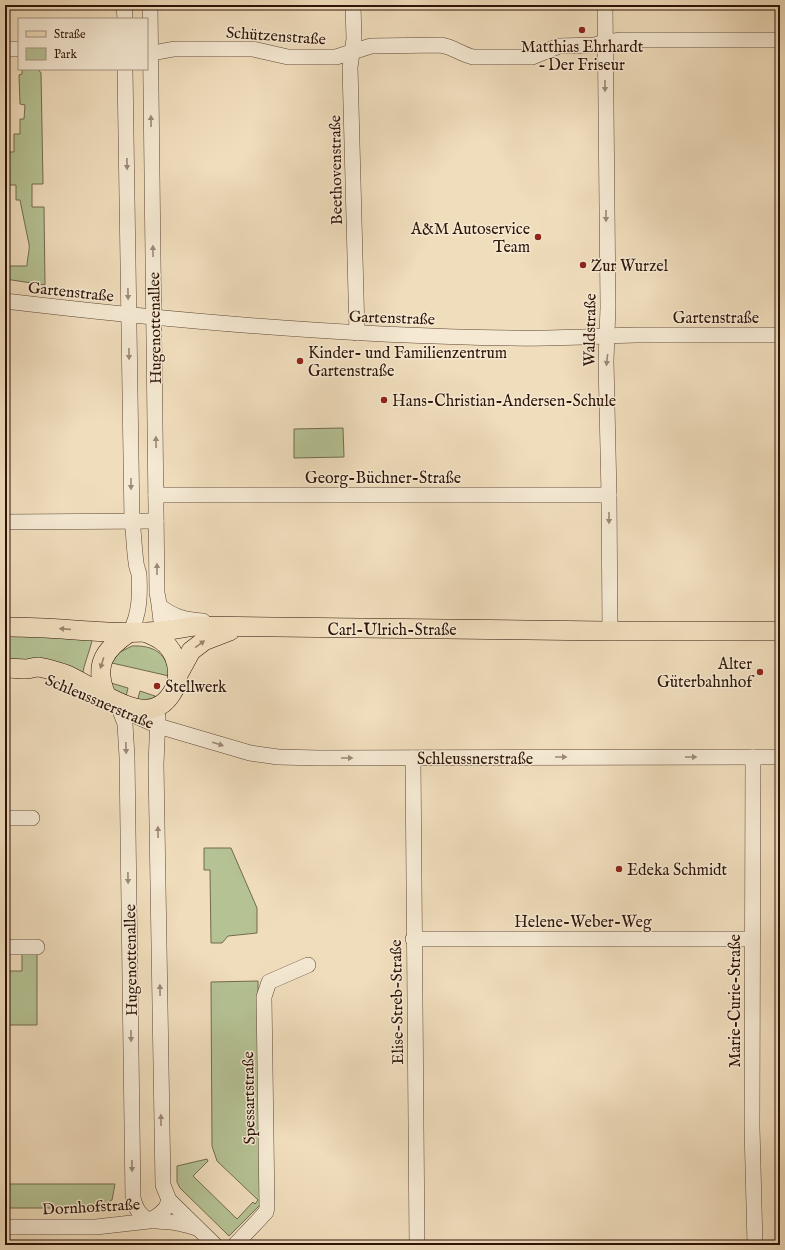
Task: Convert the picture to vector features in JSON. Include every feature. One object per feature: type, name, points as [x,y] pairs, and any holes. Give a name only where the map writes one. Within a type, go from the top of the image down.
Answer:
[{"type":"main road","name":"Carl-Ulrich-Straße","points":[[5,627],[42,626],[136,632],[162,631],[195,626],[237,628],[780,631]]},
{"type":"main road","points":[[114,702],[155,715],[175,688],[178,675],[191,650],[204,641],[237,628]]},
{"type":"main road","points":[[136,632],[156,637],[171,649]]},
{"type":"main road","name":"Hugenottenallee","points":[[114,702],[100,677],[100,668],[103,658],[109,648],[136,632]]},
{"type":"main road","name":"Hugenottenallee","points":[[171,649],[175,659],[178,675]]},
{"type":"main road","name":"Schleussnerstraße","points":[[5,668],[27,669],[38,667],[63,674],[114,702]]},
{"type":"street","points":[[124,5],[125,18]]},
{"type":"street","name":"Hugenottenallee","points":[[150,5],[149,54],[157,593],[161,607],[162,631],[171,649]]},
{"type":"street","name":"Beethovenstraße","points":[[353,5],[354,39],[350,75],[357,334]]},
{"type":"street","name":"Waldstraße","points":[[605,5],[608,337],[606,361],[610,631]]},
{"type":"street","name":"Schützenstraße","points":[[149,54],[174,50],[254,49],[288,57],[336,57],[371,46],[441,45],[453,47],[465,55],[473,57],[532,57],[559,46],[595,45],[622,40],[780,40]]},
{"type":"street","points":[[5,49],[18,49]]},
{"type":"street","name":"Hugenottenallee","points":[[126,70],[132,521],[135,539],[136,563],[139,572],[139,607],[136,632]]},
{"type":"street","name":"Gartenstraße","points":[[5,302],[154,318],[357,334],[512,338],[780,335]]},
{"type":"street","name":"Georg-Büchner-Straße","points":[[156,495],[609,494]]},
{"type":"street","points":[[5,522],[156,521]]},
{"type":"street","name":"Hugenottenallee","points":[[104,631],[117,627],[126,619],[131,607],[133,596],[132,572],[136,563]]},
{"type":"street","points":[[161,607],[172,615],[186,620],[217,621],[237,628]]},
{"type":"street","name":"Hugenottenallee","points":[[114,702],[125,724],[127,757],[133,1191],[137,1208],[149,1221],[183,1224],[196,1228]]},
{"type":"street","name":"Hugenottenallee","points":[[155,715],[163,1185],[169,1200],[215,1245]]},
{"type":"street","name":"Schleussnerstraße","points":[[155,715],[174,729],[220,745],[278,757],[780,757]]},
{"type":"street","name":"Marie-Curie-Straße","points":[[753,757],[752,939],[755,1245]]},
{"type":"street","name":"Elise-Streb-Straße","points":[[413,758],[413,939],[417,1245]]},
{"type":"street","points":[[5,818],[32,818]]},
{"type":"street","name":"Helene-Weber-Weg","points":[[413,939],[752,939]]},
{"type":"street","points":[[5,947],[37,947]]},
{"type":"street","name":"Spessartstraße","points":[[235,1245],[266,1212],[267,1207],[264,997],[269,982],[308,966]]},
{"type":"street","name":"Dornhofstraße","points":[[5,1227],[96,1227],[149,1221],[166,1208],[169,1200]]},
{"type":"green space","points":[[22,70],[39,70],[41,73],[43,184],[32,184],[32,207],[44,207],[45,285],[5,279],[5,266],[27,266],[29,249],[20,200],[16,200],[16,185],[5,185],[5,152],[14,152],[14,134],[20,134],[20,119],[24,119],[25,105],[20,104],[19,75],[22,74]]},
{"type":"green space","points":[[343,428],[344,457],[294,458],[294,429]]},
{"type":"green space","points":[[5,632],[93,637],[82,677],[5,661]]},
{"type":"green space","points":[[132,646],[146,647],[158,652],[166,661],[169,676],[112,663],[118,653]]},
{"type":"green space","points":[[111,683],[128,688],[125,701],[113,689]]},
{"type":"green space","points":[[140,691],[155,696],[155,698],[136,705]]},
{"type":"green space","points":[[204,848],[231,848],[257,908],[257,933],[228,936],[222,943],[211,943],[210,870],[204,870]]},
{"type":"green space","points":[[37,953],[37,1025],[5,1025],[5,971],[22,971],[22,954]]},
{"type":"green space","points":[[258,981],[260,1205],[229,1236],[180,1188],[177,1182],[177,1166],[207,1159],[208,1161],[193,1176],[237,1219],[253,1202],[255,1204],[258,1200],[217,1161],[212,1146],[211,982]]},
{"type":"green space","points":[[5,1184],[115,1184],[112,1200],[98,1208],[5,1208]]},
{"type":"place","name":"Matthias Ehrhardt – Der Friseur","points":[[582,30]]},
{"type":"place","name":"A&M Autoservice Team","points":[[538,237]]},
{"type":"place","name":"Zur Wurzel","points":[[583,265]]},
{"type":"place","name":"Kinder- und Familienzentrum Gartenstraße","points":[[300,361]]},
{"type":"place","name":"Hans-Christian-Andersen-Schule","points":[[384,400]]},
{"type":"place","name":"Alter Güterbahnhof","points":[[760,672]]},
{"type":"place","name":"Stellwerk","points":[[157,686]]},
{"type":"place","name":"Edeka Schmidt","points":[[619,869]]}]
